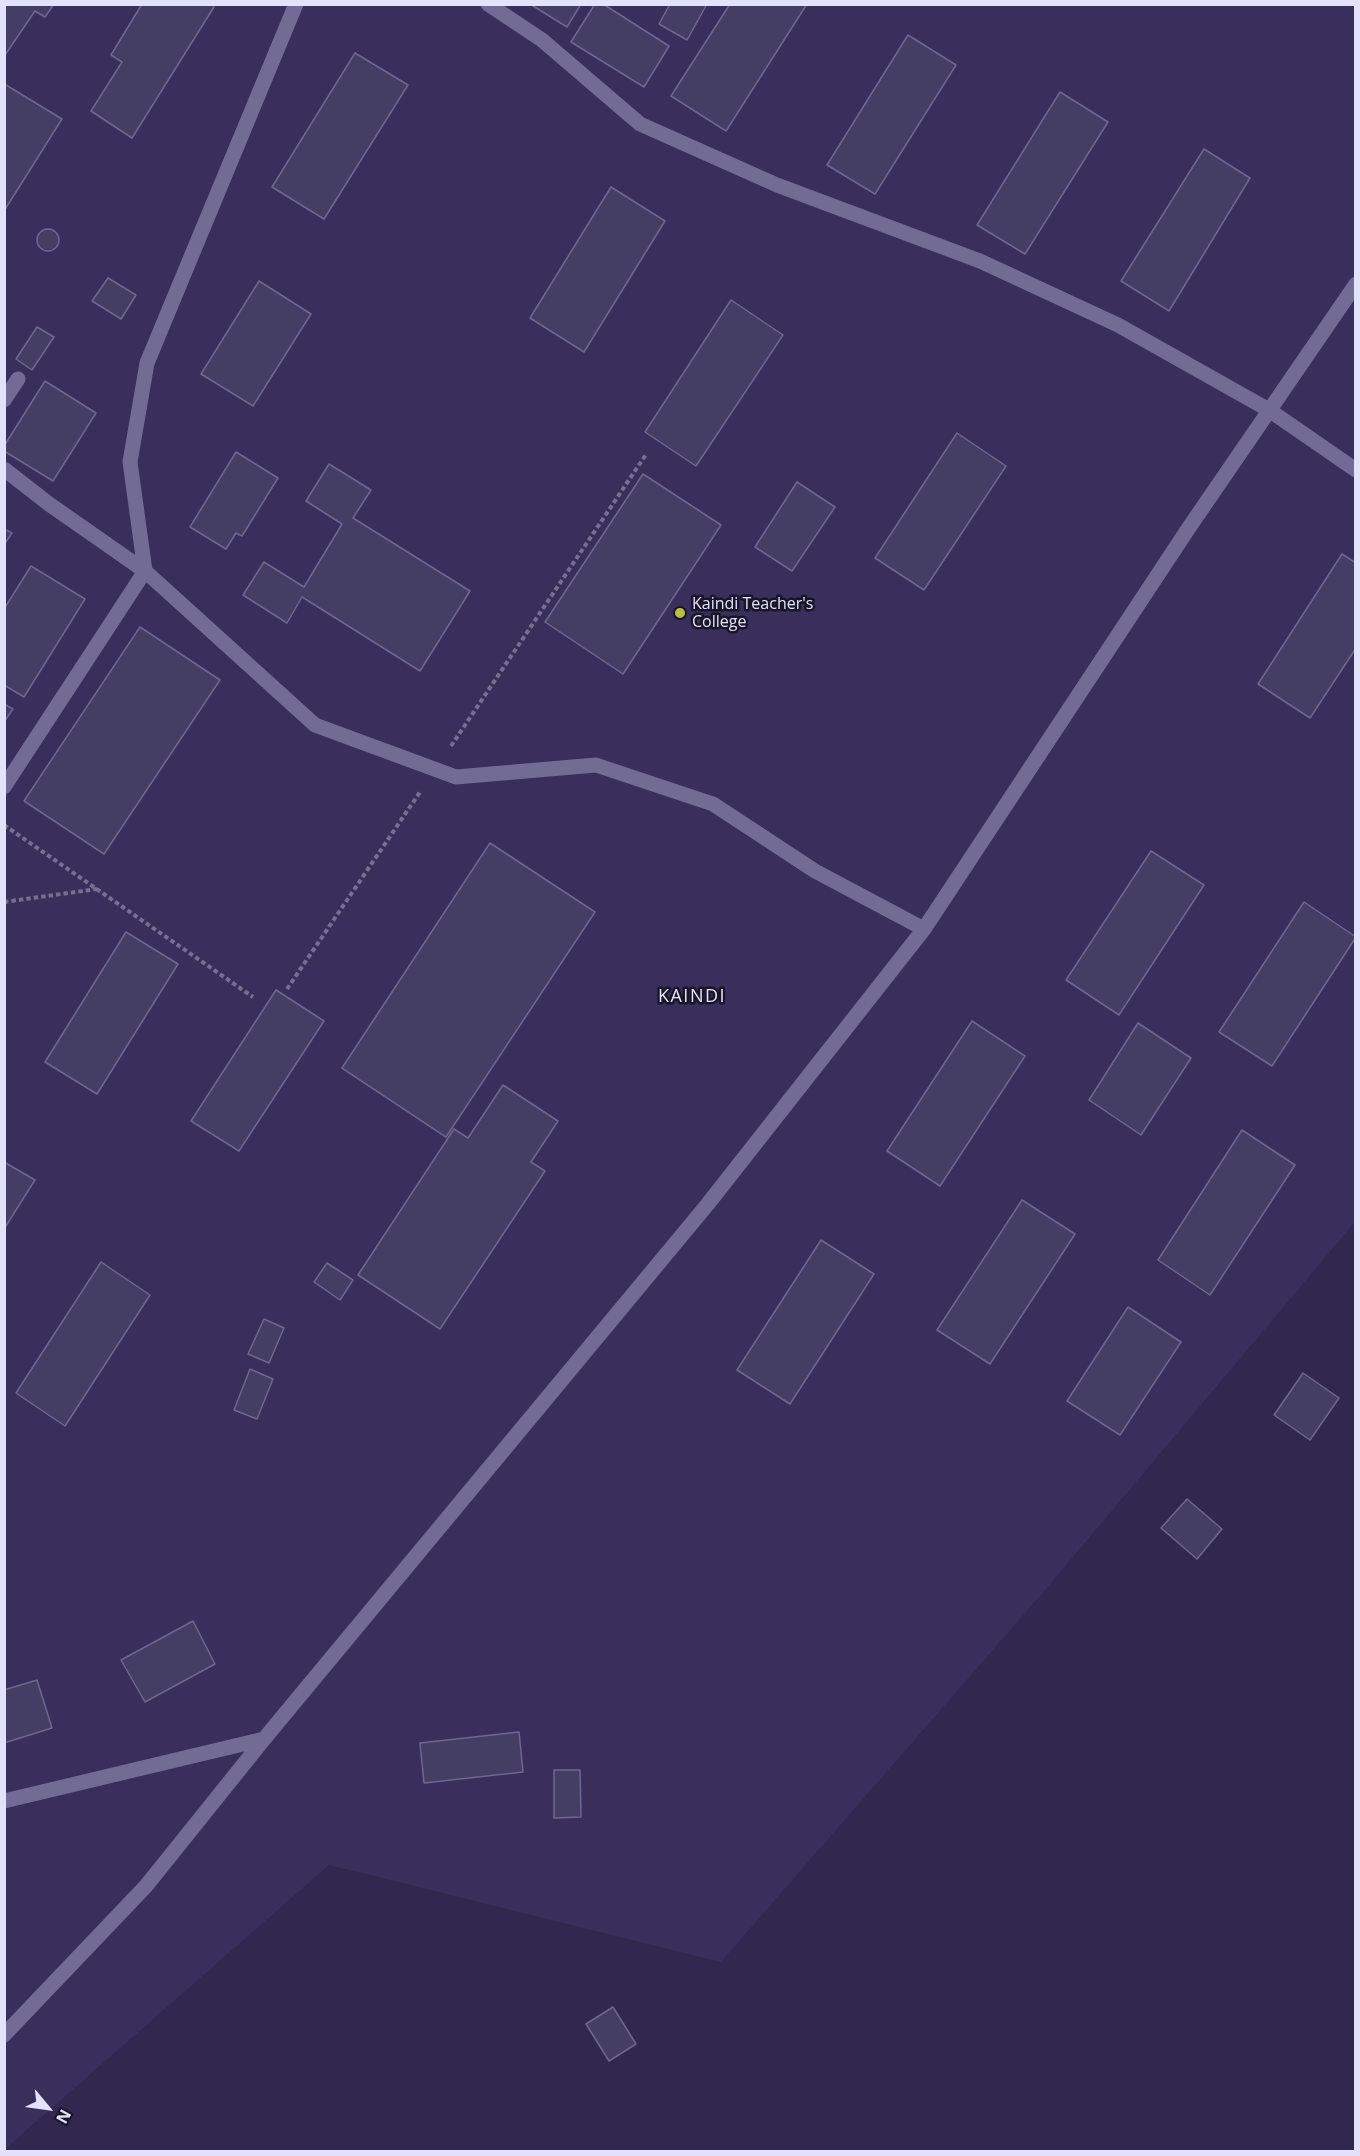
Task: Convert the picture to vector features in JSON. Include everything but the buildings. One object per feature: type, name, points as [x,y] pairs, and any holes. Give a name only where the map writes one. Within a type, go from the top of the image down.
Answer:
[{"type":"street","points":[[4,787],[145,572],[130,462],[147,363],[296,4]]},
{"type":"street","points":[[488,4],[542,40],[640,124],[777,185],[980,261],[1118,325],[1269,410],[1356,470]]},
{"type":"street","points":[[4,2035],[146,1886],[264,1739],[707,1205],[924,929],[1181,539],[1356,284]]},
{"type":"street","points":[[4,400],[18,379]]},
{"type":"street","points":[[4,469],[145,572],[315,725],[456,777],[596,765],[713,804],[815,871],[924,929]]},
{"type":"street","points":[[4,1801],[264,1739]]},
{"type":"path","points":[[287,989],[647,453]]},
{"type":"path","points":[[4,825],[254,997]]},
{"type":"path","points":[[4,902],[98,888]]},
{"type":"shaded area","name":"Kaindi Teacher's College","points":[[5,5],[1355,5],[1355,1222],[1046,1589],[721,1962],[329,1865],[5,2149]]},
{"type":"place","name":"Kaindi Teacher's College","points":[[680,613]]},
{"type":"district","name":"KAINDI","points":[[692,997]]}]
